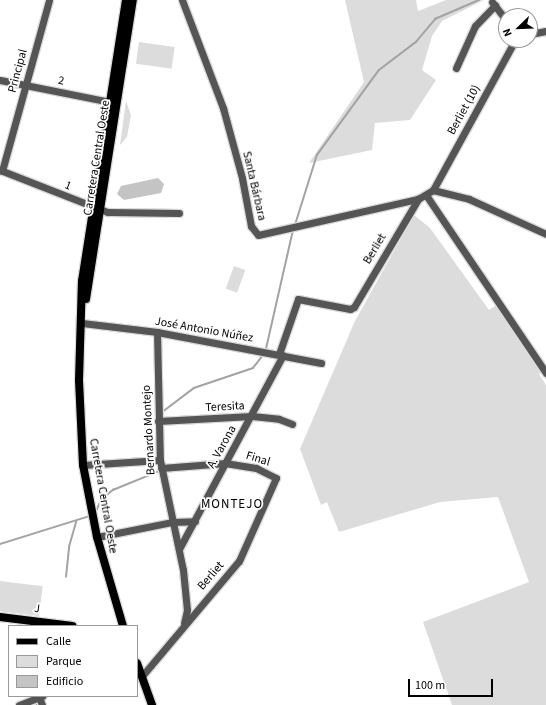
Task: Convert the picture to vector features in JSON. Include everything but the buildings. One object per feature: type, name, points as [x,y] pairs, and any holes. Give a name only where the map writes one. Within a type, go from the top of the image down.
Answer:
[{"type":"main road","name":"Carretera Central Oeste","points":[[114,103],[126,0]]},
{"type":"main road","name":"Carretera Central Oeste","points":[[123,625],[97,537],[83,465],[79,380],[82,321],[114,103],[133,0]]},
{"type":"main road","name":"J","points":[[0,617],[64,625]]},
{"type":"main road","points":[[138,666],[152,705]]},
{"type":"street","name":"Principal","points":[[1,170],[49,0]]},
{"type":"street","name":"Santa Bárbara","points":[[182,0],[223,108],[242,178],[251,226],[258,235],[305,226],[418,199],[433,190]]},
{"type":"street","points":[[456,68],[475,26],[493,3],[498,10]]},
{"type":"street","name":"Berliet (10)","points":[[433,190],[511,48]]},
{"type":"street","name":"2","points":[[0,80],[114,103]]},
{"type":"street","name":"1","points":[[1,170],[98,209],[179,213]]},
{"type":"street","points":[[433,190],[469,200],[546,234]]},
{"type":"street","points":[[426,195],[546,373]]},
{"type":"street","name":"Berliet","points":[[298,299],[350,309],[418,199]]},
{"type":"street","name":"A. Varona","points":[[179,549],[252,416],[281,355],[298,299]]},
{"type":"street","name":"José Antonio Núñez","points":[[82,321],[157,332],[321,363]]},
{"type":"street","name":"Bernardo Montejo","points":[[157,332],[160,460],[172,522],[179,549],[186,597],[183,624]]},
{"type":"street","name":"Teresita","points":[[158,421],[252,416],[279,418],[292,424]]},
{"type":"street","points":[[83,465],[160,460]]},
{"type":"street","name":"Final","points":[[161,468],[226,463],[256,468],[276,478]]},
{"type":"street","name":"Berliet","points":[[142,676],[183,624],[239,561],[276,478]]},
{"type":"street","points":[[97,537],[172,522],[195,521]]},
{"type":"street","points":[[19,705],[39,697]]},
{"type":"green space","points":[[345,0],[416,0],[418,11],[446,0],[484,0],[442,21],[432,36],[422,70],[436,80],[410,120],[375,123],[372,150],[309,163],[364,82]]},
{"type":"green space","points":[[139,42],[175,47],[172,69],[136,64]]},
{"type":"green space","points":[[126,101],[131,115],[127,137],[120,145]]},
{"type":"green space","points":[[414,215],[430,228],[489,310],[499,303],[545,367],[539,374],[546,385],[546,705],[452,705],[423,622],[529,582],[498,497],[440,502],[339,532],[327,502],[321,505],[300,449],[355,321]]},
{"type":"green space","points":[[234,266],[245,270],[237,293],[226,289]]},
{"type":"green space","points":[[0,581],[43,586],[39,616],[0,611]]},
{"type":"waterway","points":[[295,225],[317,155],[379,70],[416,42],[435,19],[479,0]]},
{"type":"waterway","points":[[266,349],[293,230]]},
{"type":"waterway","points":[[161,413],[194,388],[253,368],[263,355]]},
{"type":"waterway","points":[[95,514],[101,500],[113,490],[157,472]]},
{"type":"waterway","points":[[0,544],[90,516]]},
{"type":"waterway","points":[[66,577],[69,547],[76,522]]},
{"type":"district","name":"MONTEJO","points":[[232,504]]}]
